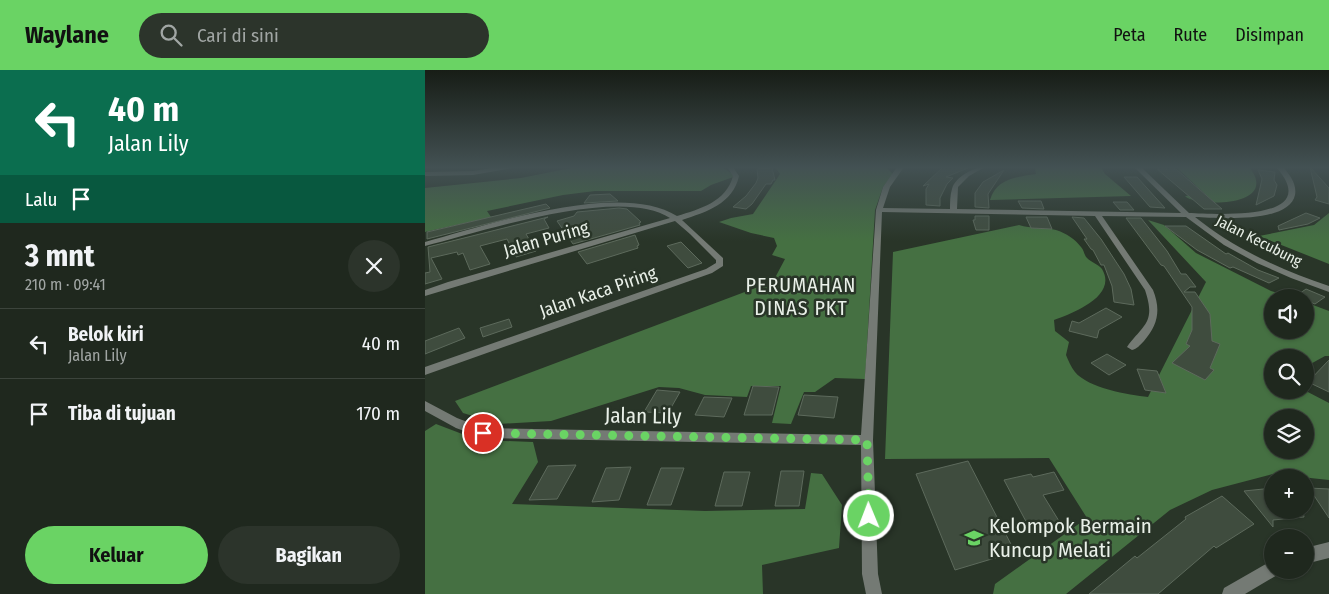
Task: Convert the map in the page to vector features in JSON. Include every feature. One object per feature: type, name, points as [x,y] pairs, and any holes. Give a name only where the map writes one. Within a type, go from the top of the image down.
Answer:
[{"type":"street","name":"Jalan Puring","points":[[425,293],[676,219],[708,208],[727,196],[730,191]]},
{"type":"street","points":[[874,594],[870,574],[867,440],[879,210],[884,191]]},
{"type":"street","points":[[953,212],[955,191]]},
{"type":"street","name":"Jalan Kecubung","points":[[1162,191],[1188,216],[1217,237],[1248,254],[1329,289]]},
{"type":"street","points":[[879,210],[1188,216],[1258,214],[1284,206],[1289,202],[1292,191]]},
{"type":"street","points":[[425,244],[550,213],[590,206],[642,206],[664,211],[676,219]]},
{"type":"street","points":[[1097,214],[1149,290],[1153,299],[1152,323],[1145,336],[1132,347]]},
{"type":"street","name":"Jalan Kaca Piring","points":[[425,371],[709,271],[720,264],[720,260],[712,251],[676,219]]},
{"type":"street","name":"Jalan Lily","points":[[425,406],[445,420],[463,428],[483,433],[867,440]]},
{"type":"street","points":[[1314,554],[1329,550]]},
{"type":"street","points":[[1230,594],[1264,573]]},
{"type":"green space","points":[[425,191],[591,191],[563,195],[487,211],[491,217],[487,219],[425,232]]},
{"type":"green space","points":[[768,191],[881,191],[875,210],[865,379],[835,378],[815,392],[804,392],[791,424],[772,423],[781,386],[751,386],[747,397],[705,395],[679,388],[659,387],[551,421],[499,424],[463,413],[455,401],[766,284],[776,276],[785,259],[772,255],[777,246],[774,238],[751,233],[719,222],[753,214]]},
{"type":"green space","points":[[994,191],[1126,191],[1131,196],[990,200]]},
{"type":"green space","points":[[1202,191],[1253,191],[1233,201],[1218,203],[1192,200],[1185,196],[1205,194]]},
{"type":"green space","points":[[1329,213],[1329,264],[1259,236],[1314,225]]},
{"type":"green space","points":[[1148,220],[1164,225],[1196,253],[1267,289],[1264,289],[1264,339],[1314,339],[1314,305],[1329,311],[1329,356],[1314,362],[1314,349],[1264,349],[1264,399],[1314,399],[1314,395],[1329,403],[1329,480],[1314,478],[1314,469],[1264,469],[1264,476],[1212,490],[1170,510],[1066,594],[993,594],[995,584],[1087,518],[1049,458],[885,459],[893,252],[1019,225],[1056,230],[1067,235],[1079,244],[1087,258],[1102,269],[1105,279],[1104,287],[1091,302],[1072,313],[1054,320],[1055,331],[1069,342],[1066,355],[1070,364],[1081,378],[1089,382],[1120,392],[1148,397],[1206,282]]},
{"type":"green space","points":[[436,424],[478,440],[533,442],[538,462],[512,504],[705,511],[805,509],[811,473],[822,474],[842,505],[839,548],[762,565],[763,594],[425,594],[425,431]]},
{"type":"building","points":[[749,191],[761,191],[746,209],[733,207]]},
{"type":"building","points":[[926,191],[943,191],[940,198],[940,206],[926,205]]},
{"type":"building","points":[[990,191],[988,194],[989,208],[975,207],[975,193]]},
{"type":"building","points":[[1137,191],[1150,191],[1165,208],[1150,207]]},
{"type":"building","points":[[1183,191],[1202,191],[1222,209],[1204,209]]},
{"type":"building","points":[[1259,191],[1275,191],[1274,196],[1256,205]]},
{"type":"building","points":[[1316,191],[1329,191],[1329,204],[1315,200],[1317,197]]},
{"type":"building","points":[[610,194],[618,201],[584,203],[590,195]]},
{"type":"building","points":[[1018,201],[1041,201],[1044,209],[1022,208]]},
{"type":"building","points":[[1113,202],[1127,202],[1134,210],[1120,210]]},
{"type":"building","points":[[546,204],[550,208],[427,239],[427,232]]},
{"type":"building","points":[[627,209],[641,222],[639,223],[640,225],[573,244],[557,221],[574,216],[577,212]]},
{"type":"building","points":[[1306,213],[1320,218],[1308,224],[1279,230],[1278,226]]},
{"type":"building","points":[[975,216],[989,216],[989,230],[976,230],[973,220],[975,220]]},
{"type":"building","points":[[548,217],[544,219],[549,228],[526,234],[536,251],[516,257],[507,239],[480,246],[490,264],[470,270],[463,253],[458,255],[457,252],[431,258],[442,279],[425,284],[425,273],[430,272],[428,247]]},
{"type":"building","points":[[1026,217],[1047,217],[1052,229],[1031,228]]},
{"type":"building","points":[[1072,217],[1084,218],[1101,239],[1124,274],[1131,289],[1134,305],[1114,302],[1112,286],[1104,265],[1101,265]]},
{"type":"building","points":[[1126,218],[1141,218],[1167,251],[1181,274],[1186,274],[1196,287],[1190,287],[1184,292],[1195,292],[1210,314],[1212,341],[1220,344],[1210,368],[1214,370],[1205,380],[1172,363],[1190,346],[1186,344],[1192,330],[1192,307],[1164,266],[1161,265]]},
{"type":"building","points":[[1165,226],[1186,226],[1226,254],[1228,253],[1258,270],[1279,278],[1269,283],[1233,267],[1230,268],[1197,250]]},
{"type":"building","points":[[635,235],[639,245],[637,246],[638,248],[587,264],[578,252]]},
{"type":"building","points":[[681,242],[702,263],[688,268],[667,246]]},
{"type":"building","points":[[1314,292],[1325,297],[1315,304]]},
{"type":"building","points":[[1106,308],[1122,317],[1099,330],[1097,338],[1069,331],[1072,321],[1079,323]]},
{"type":"building","points":[[509,319],[512,327],[483,337],[480,328]]},
{"type":"building","points":[[459,328],[465,338],[425,354],[425,341]]},
{"type":"building","points":[[1107,354],[1126,365],[1109,375],[1091,363]]},
{"type":"building","points":[[1329,360],[1329,392],[1314,385],[1314,376]]},
{"type":"building","points":[[1137,369],[1157,371],[1166,393],[1145,390]]},
{"type":"building","points":[[753,386],[779,387],[772,415],[744,415]]},
{"type":"building","points":[[657,390],[680,392],[668,413],[644,412]]},
{"type":"building","points":[[804,395],[838,397],[834,418],[798,415]]},
{"type":"building","points":[[704,397],[732,398],[724,417],[695,415]]},
{"type":"building","points":[[968,461],[1015,552],[955,570],[916,474]]},
{"type":"building","points":[[576,465],[557,499],[529,500],[548,466]]},
{"type":"building","points":[[631,467],[619,500],[592,502],[606,468]]},
{"type":"building","points":[[661,468],[684,468],[671,505],[647,505]]},
{"type":"building","points":[[781,471],[804,471],[799,506],[775,506]]},
{"type":"building","points":[[724,472],[750,472],[742,506],[715,506]]},
{"type":"building","points":[[1054,472],[1064,490],[1043,495],[1059,521],[1030,529],[1004,480],[1031,474],[1033,477]]},
{"type":"building","points":[[1314,488],[1329,489],[1329,518],[1314,496]]},
{"type":"building","points":[[1264,489],[1264,516],[1244,491]]},
{"type":"building","points":[[1222,496],[1254,524],[1216,548],[1214,546],[1158,594],[1089,594],[1135,556],[1137,558],[1186,519],[1185,517]]},
{"type":"building","points":[[1267,519],[1283,519],[1273,520],[1273,527]]},
{"type":"place","name":"Kelompok Bermain Kuncup Melati","points":[[974,538]]},
{"type":"district","name":"PERUMAHAN DINAS PKT","points":[[801,296]]},
{"type":"route","points":[[483,433],[867,440],[869,516]]}]
